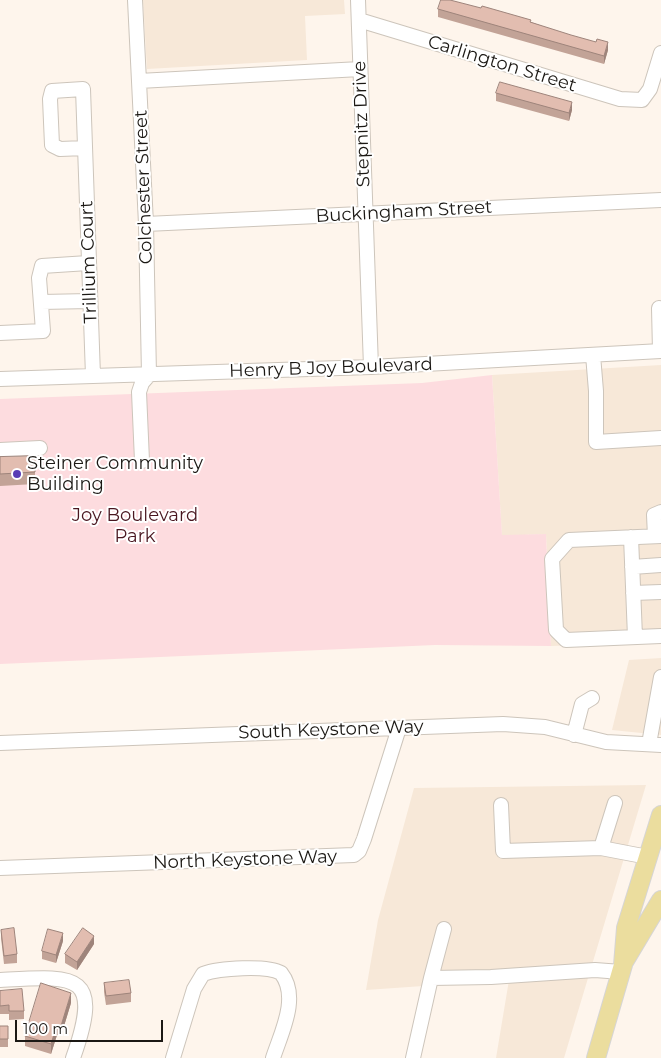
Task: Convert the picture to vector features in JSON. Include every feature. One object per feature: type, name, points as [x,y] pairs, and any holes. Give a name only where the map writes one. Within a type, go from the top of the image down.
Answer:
[{"type":"main road","points":[[596,1058],[622,968],[626,928],[661,815]]},
{"type":"main road","points":[[622,968],[661,900]]},
{"type":"street","name":"Colchester Street","points":[[135,0],[146,224],[149,374]]},
{"type":"street","name":"Stepnitz Drive","points":[[358,0],[371,367]]},
{"type":"street","name":"Carlington Street","points":[[359,20],[620,99],[642,100],[650,89],[661,53]]},
{"type":"street","points":[[139,81],[360,69]]},
{"type":"street","name":"Trillium Court","points":[[85,148],[60,149],[52,145],[50,99],[52,91],[83,89],[93,376]]},
{"type":"street","name":"Buckingham Street","points":[[146,224],[661,200]]},
{"type":"street","points":[[0,333],[43,331],[39,278],[42,266],[88,263]]},
{"type":"street","points":[[41,302],[90,301]]},
{"type":"street","points":[[659,308],[661,351]]},
{"type":"street","name":"Henry B Joy Boulevard","points":[[0,378],[371,367],[661,351]]},
{"type":"street","points":[[593,355],[596,391],[596,442],[661,438]]},
{"type":"street","points":[[142,461],[139,392],[142,383],[149,374]]},
{"type":"street","points":[[0,450],[40,448]]},
{"type":"street","points":[[661,512],[654,515],[658,536],[569,540],[552,559],[556,630],[566,640],[661,636]]},
{"type":"street","points":[[631,537],[634,637]]},
{"type":"street","points":[[632,567],[661,566]]},
{"type":"street","points":[[633,593],[661,592]]},
{"type":"street","points":[[655,745],[661,677]]},
{"type":"street","points":[[574,735],[582,704],[592,698]]},
{"type":"street","name":"South Keystone Way","points":[[0,743],[526,725],[606,742],[655,745]]},
{"type":"street","name":"North Keystone Way","points":[[0,868],[354,855],[359,851],[364,838],[400,728]]},
{"type":"street","points":[[601,848],[614,803]]},
{"type":"street","points":[[501,805],[503,851],[601,848],[648,857]]},
{"type":"street","points":[[413,1058],[444,929]]},
{"type":"street","points":[[431,978],[491,977],[622,968]]},
{"type":"street","points":[[173,1058],[194,988],[203,974],[220,970],[263,969],[281,973],[288,982],[288,1012],[273,1058]]},
{"type":"street","points":[[0,980],[58,978],[72,982],[81,989],[86,1002],[86,1016],[72,1058]]},
{"type":"shaded area","points":[[143,0],[344,0],[345,14],[305,16],[307,60],[147,69]]},
{"type":"shaded area","points":[[661,365],[661,642],[551,646],[546,534],[502,536],[492,375]]},
{"type":"shaded area","points":[[661,658],[661,735],[612,730],[629,660]]},
{"type":"shaded area","points":[[646,785],[564,1058],[496,1058],[509,980],[366,990],[378,920],[414,788]]},
{"type":"green space","name":"Joy Boulevard Park","points":[[492,375],[502,535],[546,534],[551,646],[435,645],[0,664],[0,399],[422,383]]},
{"type":"building","points":[[441,0],[450,0],[481,8],[482,6],[531,20],[530,22],[571,35],[596,42],[597,39],[608,42],[604,56],[438,9]]},
{"type":"building","points":[[500,82],[572,102],[569,113],[496,93]]},
{"type":"building","points":[[35,456],[35,472],[0,474],[0,457]]},
{"type":"building","points":[[14,928],[17,954],[4,956],[1,930]]},
{"type":"building","points":[[83,928],[94,936],[77,962],[65,954]]},
{"type":"building","points":[[48,929],[63,933],[56,955],[42,951]]},
{"type":"building","points":[[129,980],[131,993],[106,996],[104,983]]},
{"type":"building","points":[[41,983],[71,993],[61,1026],[57,1025],[51,1044],[25,1036]]},
{"type":"building","points":[[22,989],[24,1011],[9,1011],[9,1005],[0,1006],[0,991]]},
{"type":"building","points":[[0,1026],[8,1026],[8,1039],[0,1039]]},
{"type":"place","name":"Steiner Community Building","points":[[17,474]]}]
